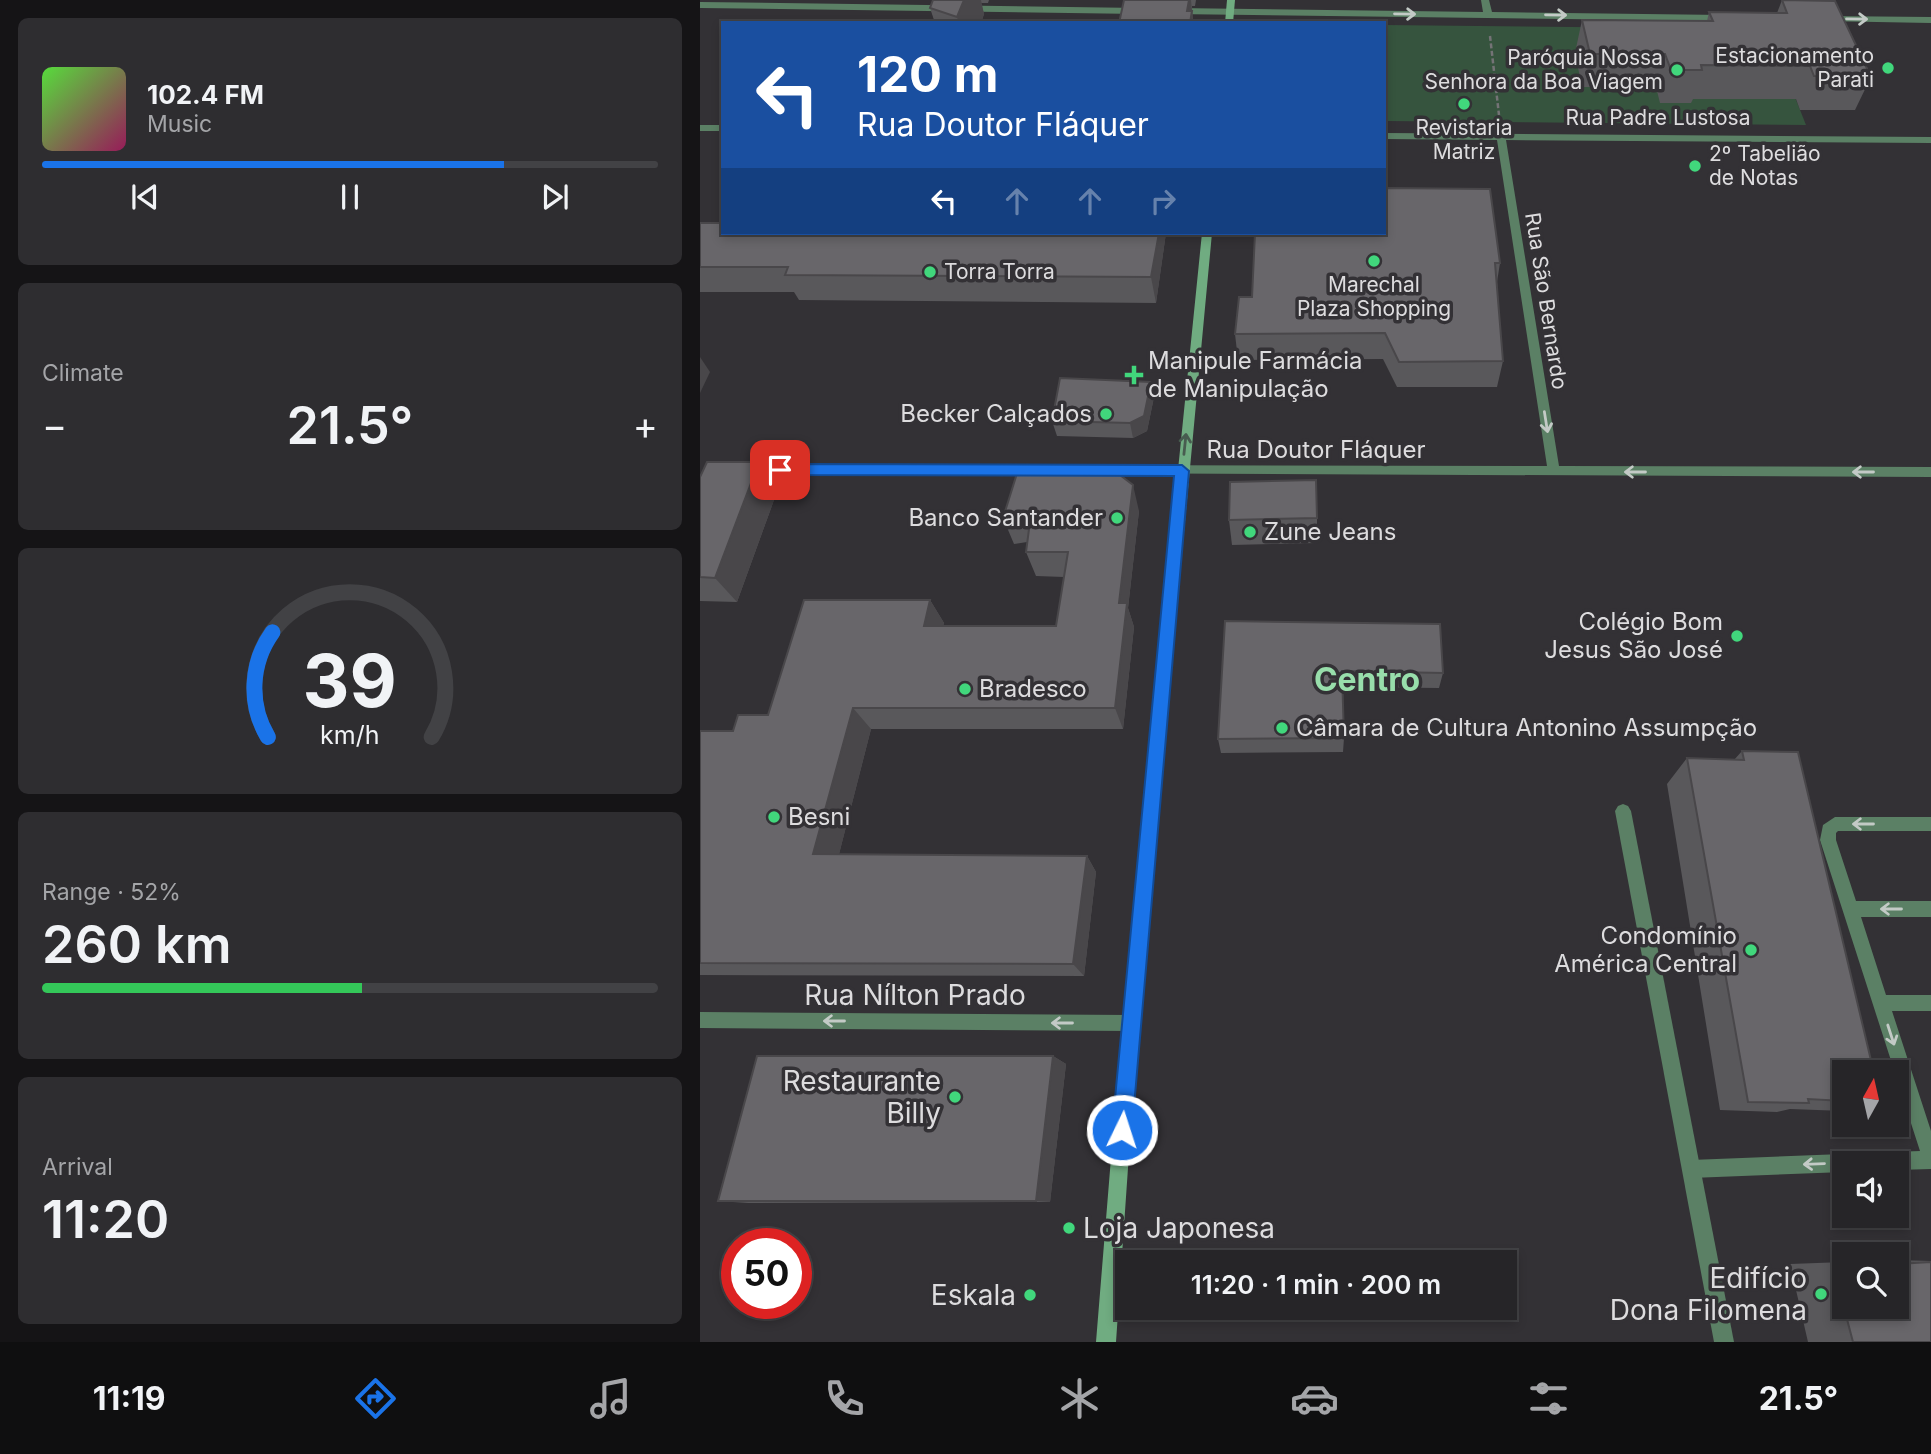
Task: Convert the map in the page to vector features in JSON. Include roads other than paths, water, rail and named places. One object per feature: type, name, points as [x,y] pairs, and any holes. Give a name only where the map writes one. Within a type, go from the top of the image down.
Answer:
[{"type":"main road","points":[[1229,21],[1231,0]]},
{"type":"main road","points":[[1106,1342],[1130,1023],[1207,235]]},
{"type":"street","points":[[1485,0],[1488,15]]},
{"type":"street","points":[[700,5],[1151,11]]},
{"type":"street","points":[[1164,11],[1732,18]]},
{"type":"street","points":[[1814,19],[1931,20]]},
{"type":"street","points":[[700,128],[721,128]]},
{"type":"street","name":"Rua Padre Lustosa","points":[[1386,135],[1931,139]]},
{"type":"street","name":"Rua São Bernardo","points":[[1501,136],[1554,471]]},
{"type":"street","name":"Rua Doutor Fláquer","points":[[727,470],[1931,472]]},
{"type":"street","points":[[1623,811],[1724,1342]]},
{"type":"street","points":[[1691,1169],[1931,1159],[1828,840],[1828,830],[1835,824],[1931,824]]},
{"type":"street","points":[[1851,909],[1931,909]]},
{"type":"street","points":[[1881,1003],[1931,1003]]},
{"type":"street","name":"Rua Nílton Prado","points":[[700,1020],[1130,1023]]},
{"type":"place","name":"Estacionamento Parati","points":[[1888,68]]},
{"type":"place","name":"Paróquia Nossa Senhora da Boa Viagem","points":[[1677,70]]},
{"type":"place","name":"Revistaria Matriz","points":[[1464,104]]},
{"type":"place","name":"2º Tabelião de Notas","points":[[1695,166]]},
{"type":"place","name":"Marechal Plaza Shopping","points":[[1374,261]]},
{"type":"place","name":"Torra Torra","points":[[930,272]]},
{"type":"place","name":"Manipule Farmácia de Manipulação","points":[[1134,375]]},
{"type":"place","name":"Becker Calçados","points":[[1106,414]]},
{"type":"place","name":"Banco Santander","points":[[1117,518]]},
{"type":"place","name":"Zune Jeans","points":[[1250,532]]},
{"type":"place","name":"Colégio Bom Jesus São José","points":[[1737,636]]},
{"type":"place","name":"Bradesco","points":[[965,689]]},
{"type":"place","name":"Câmara de Cultura Antonino Assumpção","points":[[1282,728]]},
{"type":"place","name":"Besni","points":[[774,817]]},
{"type":"place","name":"Condomínio América Central","points":[[1751,950]]},
{"type":"place","name":"Restaurante Billy","points":[[955,1097]]},
{"type":"place","name":"Loja Japonesa","points":[[1069,1228]]},
{"type":"place","name":"Edifício Dona Filomena","points":[[1821,1294]]},
{"type":"place","name":"Eskala","points":[[1030,1295]]},
{"type":"district","name":"Centro","points":[[1367,680]]}]
